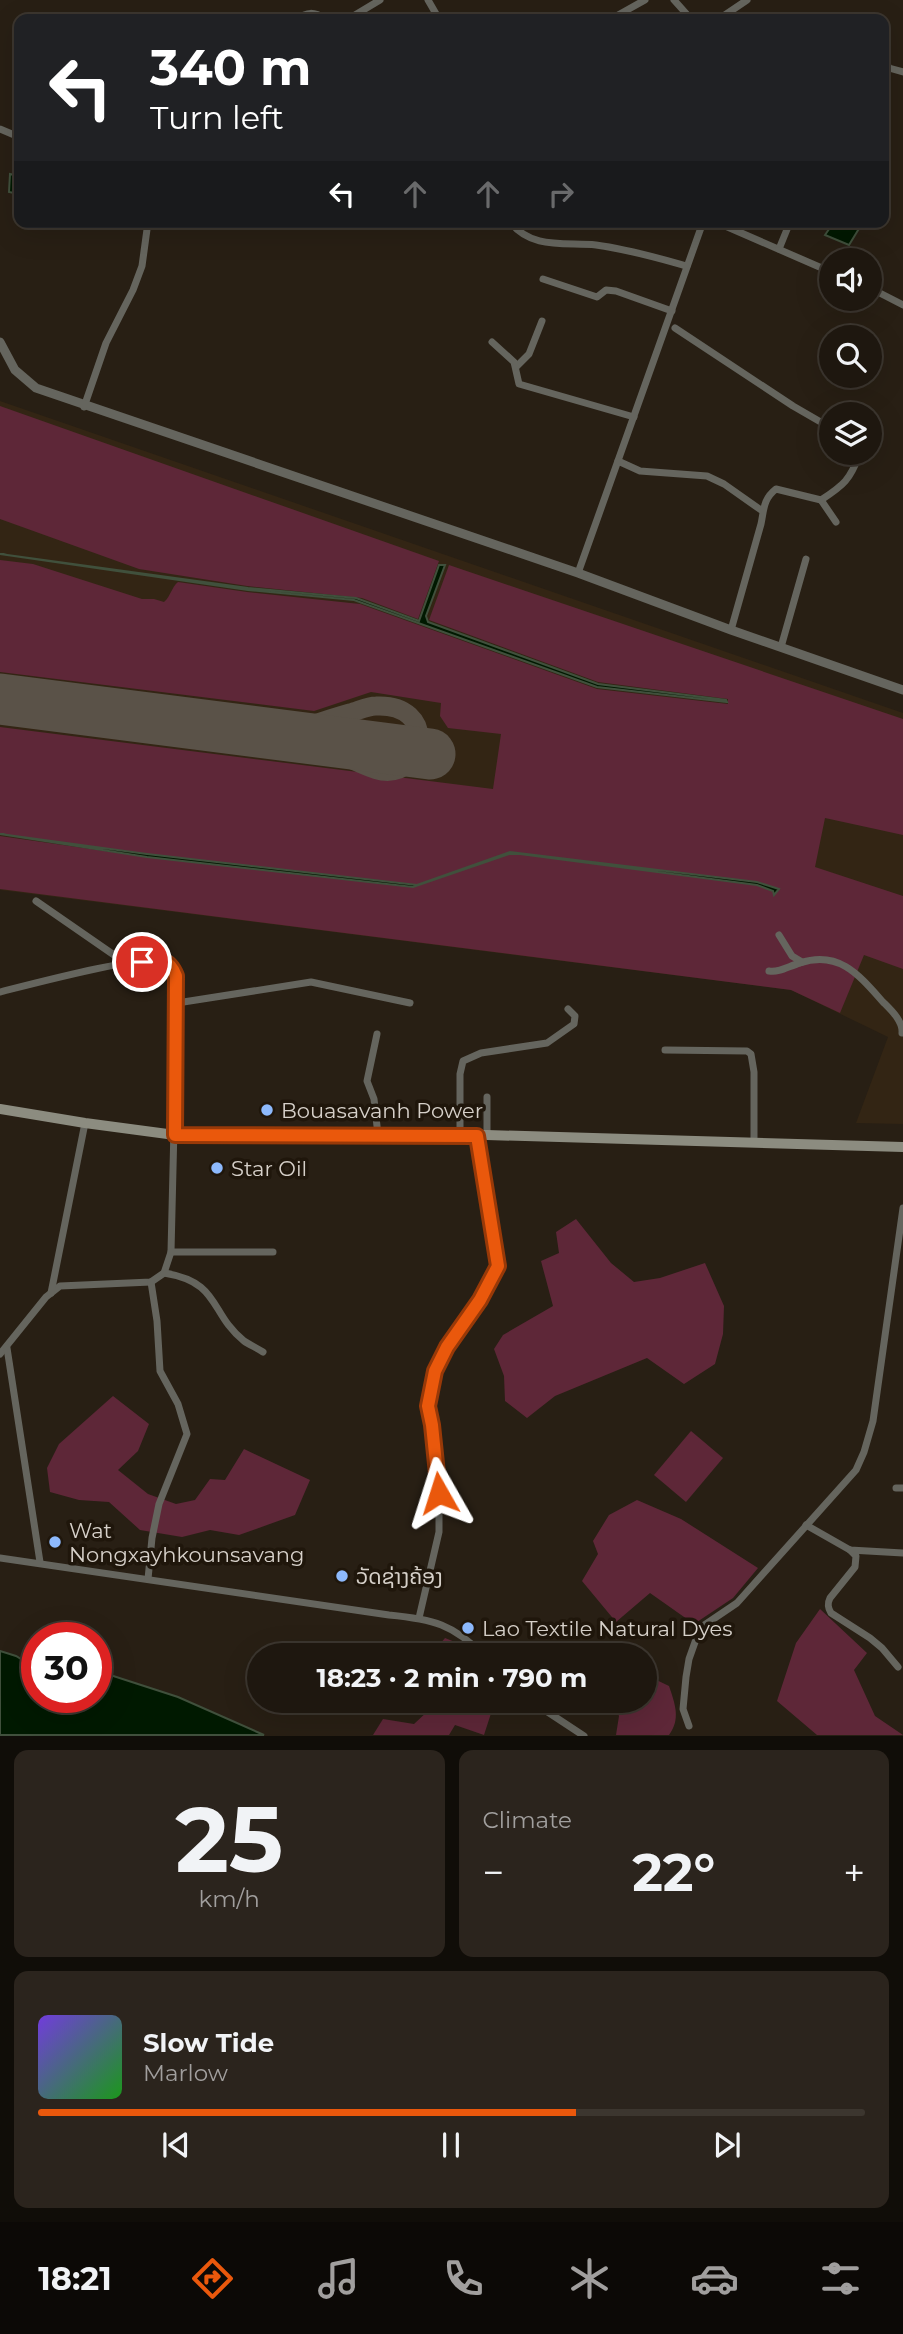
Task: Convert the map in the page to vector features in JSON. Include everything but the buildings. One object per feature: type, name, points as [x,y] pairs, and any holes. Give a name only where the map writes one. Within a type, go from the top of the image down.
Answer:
[{"type":"main road","points":[[0,1109],[175,1135],[482,1135],[903,1147]]},
{"type":"street","points":[[357,14],[380,0]]},
{"type":"street","points":[[620,14],[645,0]]},
{"type":"street","points":[[726,14],[747,0]]},
{"type":"street","points":[[84,407],[106,343],[142,266],[147,228]]},
{"type":"street","points":[[516,228],[521,234],[548,244],[596,245],[688,266]]},
{"type":"street","points":[[578,573],[701,228]]},
{"type":"street","points":[[730,228],[819,267]]},
{"type":"street","points":[[779,250],[788,228]]},
{"type":"street","points":[[543,279],[597,297],[606,290],[616,291],[671,311]]},
{"type":"street","points":[[882,294],[903,305]]},
{"type":"street","points":[[516,367],[529,354],[542,321]]},
{"type":"street","points":[[675,328],[819,421]]},
{"type":"street","points":[[0,342],[15,370],[30,385],[84,407],[578,573],[903,690]]},
{"type":"street","points":[[492,342],[510,357],[516,367],[517,381],[522,386],[634,417]]},
{"type":"street","points":[[618,461],[640,471],[707,476],[724,484],[761,510]]},
{"type":"street","points":[[821,500],[844,484],[856,465]]},
{"type":"street","points":[[732,630],[761,524],[761,510],[770,494],[776,489],[821,500],[836,522]]},
{"type":"street","points":[[781,647],[806,559]]},
{"type":"street","points":[[36,901],[127,964]]},
{"type":"street","points":[[779,934],[792,956],[802,962]]},
{"type":"street","points":[[0,992],[158,959],[167,961],[176,976],[177,1003],[171,1252],[164,1273],[151,1282],[60,1286],[51,1293],[0,1354]]},
{"type":"street","points":[[769,971],[776,972],[817,959],[833,960],[845,965],[866,983],[898,1019],[903,1028],[902,1033]]},
{"type":"street","points":[[177,1003],[311,982],[410,1003]]},
{"type":"street","points":[[460,1136],[460,1074],[463,1061],[481,1053],[547,1043],[575,1024],[575,1016],[568,1009]]},
{"type":"street","points":[[377,1034],[367,1081],[374,1099],[378,1135]]},
{"type":"street","points":[[665,1050],[747,1051],[751,1054],[754,1072],[754,1143]]},
{"type":"street","points":[[419,1618],[439,1532],[439,1493],[428,1406],[430,1389],[435,1371],[447,1347],[480,1300],[498,1266],[482,1135],[487,1097]]},
{"type":"street","points":[[51,1293],[85,1123]]},
{"type":"street","points":[[689,1726],[683,1709],[686,1677],[700,1628],[737,1603],[856,1470],[864,1452],[873,1421],[903,1208]]},
{"type":"street","points":[[171,1252],[273,1252]]},
{"type":"street","points":[[164,1273],[194,1280],[212,1298],[243,1340],[263,1352]]},
{"type":"street","points":[[148,1579],[159,1504],[187,1434],[178,1404],[160,1371],[151,1282]]},
{"type":"street","points":[[7,1348],[40,1562]]},
{"type":"street","points":[[806,1525],[856,1556],[855,1567],[828,1602],[831,1613],[882,1648],[898,1667]]},
{"type":"street","points":[[850,1550],[903,1553]]},
{"type":"street","points":[[0,1558],[419,1618],[457,1632],[472,1643]]},
{"type":"street","points":[[550,1713],[584,1735]]},
{"type":"shaded area","points":[[10,174],[14,175],[14,193],[9,192]]},
{"type":"shaded area","points":[[830,228],[859,228],[849,245],[825,235]]},
{"type":"shaded area","points":[[0,401],[903,713],[903,1124],[856,1123],[888,1037],[791,990],[0,890]]},
{"type":"shaded area","points":[[0,406],[439,561],[418,619],[362,598],[247,586],[139,569],[0,519]]},
{"type":"shaded area","points":[[0,554],[248,588],[356,598],[419,621],[439,565],[445,565],[426,616],[428,622],[598,684],[727,702],[597,687],[354,600],[248,590]]},
{"type":"shaded area","points":[[0,560],[33,564],[142,599],[164,602],[178,582],[360,604],[597,689],[728,704],[728,699],[598,682],[429,620],[449,565],[903,719],[903,835],[825,818],[815,867],[903,896],[903,969],[864,955],[840,1013],[791,990],[0,889],[0,836],[147,857],[413,887],[509,854],[520,854],[699,876],[779,890],[757,882],[510,852],[417,885],[0,834],[0,727],[493,789],[501,734],[448,728],[440,716],[441,703],[371,692],[314,711],[0,672]]},
{"type":"shaded area","points":[[0,834],[417,885],[510,852],[757,882],[779,889],[774,895],[773,891],[757,885],[520,854],[509,854],[413,887],[147,857]]},
{"type":"shaded area","points":[[576,1219],[611,1263],[634,1282],[660,1278],[705,1263],[724,1306],[723,1334],[715,1364],[684,1384],[647,1358],[555,1396],[527,1418],[505,1401],[504,1376],[494,1349],[503,1335],[553,1306],[541,1261],[559,1253],[556,1232]]},
{"type":"shaded area","points":[[113,1396],[149,1424],[138,1451],[118,1470],[148,1494],[176,1504],[195,1500],[210,1479],[225,1480],[244,1449],[310,1480],[295,1515],[239,1535],[210,1530],[182,1537],[140,1530],[109,1502],[79,1500],[50,1492],[47,1468],[59,1444]]},
{"type":"shaded area","points":[[691,1431],[723,1458],[686,1502],[654,1475]]},
{"type":"shaded area","points":[[637,1500],[681,1519],[758,1568],[733,1598],[694,1624],[650,1593],[616,1622],[582,1581],[598,1554],[593,1541],[609,1515]]},
{"type":"shaded area","points":[[820,1609],[867,1653],[854,1670],[875,1716],[903,1735],[817,1735],[777,1701],[796,1643]]},
{"type":"shaded area","points":[[445,1638],[458,1643],[441,1643]]},
{"type":"shaded area","points":[[0,1651],[21,1659],[21,1713],[112,1713],[112,1676],[178,1697],[264,1735],[0,1735]]},
{"type":"shaded area","points":[[657,1680],[669,1686],[676,1717],[669,1735],[616,1735],[618,1713],[657,1713]]},
{"type":"shaded area","points":[[426,1713],[491,1713],[484,1735],[455,1725],[449,1735],[373,1735],[383,1719],[414,1724]]},
{"type":"taxiway","points":[[262,732],[274,735],[288,732],[376,706],[396,708],[409,716],[417,727],[419,740],[409,763],[397,770],[382,771],[356,762],[309,738]]},
{"type":"runway","points":[[0,699],[430,754]]},
{"type":"place","name":"Bouasavanh Power","points":[[267,1110]]},
{"type":"place","name":"Star Oil","points":[[217,1168]]},
{"type":"place","name":"Wat Nongxayhkounsavang","points":[[55,1542]]},
{"type":"place","name":"ວັດຊ່າງຄ້ອງ","points":[[342,1576]]},
{"type":"place","name":"Lao Textile Natural Dyes","points":[[468,1628]]},
{"type":"route","points":[[142,962],[158,959],[167,961],[176,976],[175,1135],[477,1136],[498,1266],[480,1300],[447,1347],[435,1371],[430,1389],[428,1406],[439,1493]]}]
